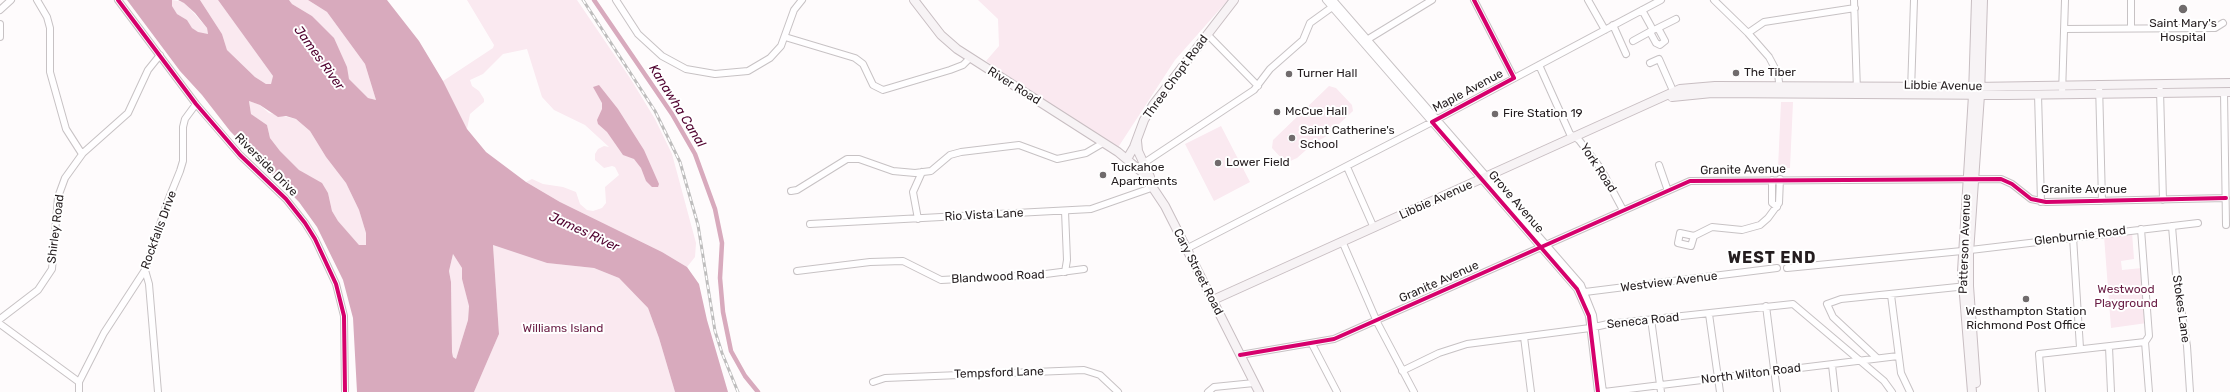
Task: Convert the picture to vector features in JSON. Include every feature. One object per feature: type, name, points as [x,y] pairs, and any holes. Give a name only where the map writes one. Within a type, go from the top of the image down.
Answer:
[{"type":"main road","name":"River Road","points":[[914,0],[942,35],[970,58],[1127,159]]},
{"type":"main road","name":"Three Chopt Road","points":[[1127,159],[1137,141],[1141,127],[1150,109],[1234,0]]},
{"type":"main road","name":"Patterson Avenue","points":[[1976,0],[1976,91]]},
{"type":"main road","name":"Patterson Avenue","points":[[1972,392],[1965,286],[1976,91],[1983,0]]},
{"type":"main road","name":"Libbie Avenue","points":[[1976,91],[2062,84],[2230,83]]},
{"type":"main road","name":"Libbie Avenue","points":[[1659,100],[1692,94],[1856,85],[1911,90],[2038,94],[2227,92]]},
{"type":"main road","name":"Libbie Avenue","points":[[1213,300],[1680,90],[1697,88],[1857,94],[1911,90]]},
{"type":"main road","points":[[1137,141],[1138,151],[1154,187]]},
{"type":"main road","name":"Cary Street Road","points":[[1127,159],[1138,167],[1154,187],[1259,392]]},
{"type":"main road","name":"Patterson Avenue","points":[[1965,286],[1977,392]]},
{"type":"street","points":[[0,10],[11,0]]},
{"type":"street","points":[[37,0],[47,17],[50,28],[50,72],[66,129],[82,154]]},
{"type":"street","name":"Riverside Drive","points":[[118,0],[196,104],[240,156],[296,211],[315,239],[336,284],[344,316],[345,392]]},
{"type":"street","points":[[616,0],[633,27],[655,51],[678,66],[696,72],[728,73],[755,69],[775,54],[785,37],[794,10],[802,0]]},
{"type":"street","name":"Grove Avenue","points":[[1326,0],[1334,4],[1434,121],[1585,292],[1591,307],[1598,392]]},
{"type":"street","points":[[1365,40],[1432,0]]},
{"type":"street","points":[[1474,0],[1514,78]]},
{"type":"street","points":[[1588,0],[1605,30]]},
{"type":"street","name":"Maple Avenue","points":[[1186,249],[1347,167],[1605,30],[1642,10],[1653,2],[1661,0]]},
{"type":"street","points":[[1714,0],[1748,33],[1769,57],[1778,74],[1780,90]]},
{"type":"street","points":[[1854,0],[1857,94]]},
{"type":"street","points":[[1911,90],[1914,0]]},
{"type":"street","points":[[2062,94],[2065,0]]},
{"type":"street","points":[[2130,0],[2131,28]]},
{"type":"street","points":[[1144,163],[1258,86],[1270,69],[1303,40],[1310,23],[1334,4]]},
{"type":"street","points":[[1748,33],[1764,22],[1855,8]]},
{"type":"street","points":[[1642,10],[1654,30]]},
{"type":"street","points":[[1633,41],[1676,19]]},
{"type":"street","points":[[2064,29],[2215,28],[2223,23]]},
{"type":"street","points":[[0,24],[0,37]]},
{"type":"street","points":[[1613,25],[1626,54]]},
{"type":"street","points":[[1207,34],[1258,86]]},
{"type":"street","points":[[785,37],[855,58],[863,64],[872,85],[883,90],[950,70],[963,65],[970,58]]},
{"type":"street","name":"Shirley Road","points":[[0,319],[38,290],[52,269],[58,197],[65,178],[82,154],[128,113],[148,70],[160,55]]},
{"type":"street","points":[[1650,63],[1659,59],[1674,93]]},
{"type":"street","name":"York Road","points":[[1539,65],[1570,134],[1580,140],[1604,174],[1623,210]]},
{"type":"street","points":[[2161,83],[2163,200]]},
{"type":"street","points":[[2099,84],[2102,201]]},
{"type":"street","points":[[2226,225],[2227,92]]},
{"type":"street","points":[[2038,94],[2040,202]]},
{"type":"street","name":"Rockfalls Drive","points":[[79,392],[79,382],[104,333],[146,270],[166,203],[180,171],[184,123],[196,104]]},
{"type":"street","points":[[791,191],[797,190],[847,159],[859,158],[893,171],[922,172],[931,171],[950,155],[960,152],[1019,145],[1057,159],[1086,153],[1103,143]]},
{"type":"street","points":[[1659,165],[1668,191]]},
{"type":"street","points":[[1347,167],[1374,228]]},
{"type":"street","points":[[918,219],[913,192],[922,172]]},
{"type":"street","points":[[1694,236],[1712,227],[1749,229],[1760,225],[1777,207],[1779,202],[1780,179]]},
{"type":"street","name":"Granite Avenue","points":[[1240,356],[1334,339],[1690,181],[1780,179],[1971,179],[2007,181],[2026,195],[2040,202],[2226,198]]},
{"type":"street","points":[[1772,180],[1772,203],[1777,207]]},
{"type":"street","name":"Rio Vista Lane","points":[[810,224],[1091,209],[1154,187]]},
{"type":"street","points":[[1065,211],[1067,260],[1065,272]]},
{"type":"street","name":"Glenburnie Road","points":[[1966,251],[2198,222]]},
{"type":"street","name":"Stokes Lane","points":[[2172,226],[2175,265],[2186,346],[2190,392]]},
{"type":"street","points":[[2141,229],[2149,336],[2145,342],[2149,392]]},
{"type":"street","points":[[2073,237],[2080,348]]},
{"type":"street","points":[[1342,242],[1377,320],[1414,392]]},
{"type":"street","name":"Grove Avenue","points":[[1544,246],[1578,289],[1587,309],[1592,328],[1603,392]]},
{"type":"street","points":[[1787,268],[1966,251]]},
{"type":"street","name":"Blandwood Road","points":[[797,271],[870,262],[903,261],[941,280],[1065,272],[1084,269]]},
{"type":"street","name":"Westview Avenue","points":[[1585,292],[1777,268]]},
{"type":"street","points":[[146,270],[149,284],[158,392]]},
{"type":"street","points":[[1877,358],[1833,317],[1827,304],[1841,299],[1891,295],[1965,286]]},
{"type":"street","points":[[1891,295],[1901,373],[1910,392]]},
{"type":"street","name":"Seneca Road","points":[[1402,371],[1454,348],[1652,319],[1793,304],[1804,311],[1859,360]]},
{"type":"street","points":[[1766,306],[1777,392]]},
{"type":"street","points":[[1710,314],[1720,392]]},
{"type":"street","points":[[1652,319],[1660,389]]},
{"type":"street","points":[[0,324],[79,382]]},
{"type":"street","points":[[1524,337],[1530,392]]},
{"type":"street","points":[[2042,392],[2039,354],[2080,348],[2109,347],[2145,342]]},
{"type":"street","points":[[1312,344],[1337,392]]},
{"type":"street","points":[[2109,347],[2112,392]]},
{"type":"street","name":"North Wilton Road","points":[[1603,392],[1660,389],[1717,377],[1832,365],[1859,360],[1898,356]]},
{"type":"street","points":[[1859,360],[1884,382],[1892,392]]},
{"type":"street","points":[[1832,365],[1835,392]]},
{"type":"street","name":"Tempsford Lane","points":[[873,382],[885,378],[1084,370],[1100,375],[1118,392]]},
{"type":"street","points":[[1208,392],[1214,387],[1254,383]]},
{"type":"green space","points":[[172,0],[184,2],[207,28],[208,34],[198,33],[192,28],[187,20],[177,14],[172,6]]},
{"type":"green space","points":[[200,0],[218,0],[273,76],[271,84],[266,84],[255,77],[227,50],[222,34]]},
{"type":"green space","points":[[289,0],[308,0],[327,12],[365,64],[376,100],[368,98],[349,79],[341,54],[321,26],[312,16],[292,4]]},
{"type":"green space","points":[[467,0],[577,0],[630,78],[655,119],[672,154],[696,243],[695,257],[687,267],[662,252],[560,202],[526,182],[532,179],[543,184],[563,187],[576,192],[580,204],[587,210],[593,211],[602,208],[606,203],[605,187],[619,175],[615,167],[612,166],[604,168],[595,160],[595,154],[598,149],[604,146],[609,147],[585,125],[554,110],[542,97],[527,49],[503,54],[483,74],[470,80],[472,86],[479,91],[484,99],[484,102],[470,114],[467,129],[443,81],[493,48],[494,45]]},
{"type":"green space","points":[[978,0],[1228,0],[1175,60],[1117,149],[986,61],[999,46],[998,19]]},
{"type":"green space","points":[[1329,86],[1336,88],[1352,105],[1353,111],[1325,137],[1314,143],[1297,158],[1288,162],[1283,160],[1272,148],[1273,140]]},
{"type":"green space","points":[[249,101],[260,105],[269,113],[296,119],[310,131],[326,157],[346,183],[359,210],[366,233],[366,245],[359,245],[338,221],[332,211],[328,193],[299,170],[280,151],[270,138],[267,125],[251,114]]},
{"type":"green space","points":[[1781,102],[1793,102],[1790,168],[1778,168]]},
{"type":"green space","name":"Lower Field","points":[[1221,126],[1250,182],[1214,201],[1185,144]]},
{"type":"green space","name":"Westwood Playground","points":[[2132,232],[2134,259],[2121,261],[2122,270],[2142,268],[2147,323],[2111,328],[2104,236]]},
{"type":"green space","name":"Williams Island","points":[[493,245],[547,263],[594,268],[619,278],[648,308],[659,338],[675,392],[474,392],[499,334]]},
{"type":"green space","points":[[453,254],[462,268],[462,279],[469,305],[468,320],[456,359],[453,357],[452,352],[451,282],[449,271]]},
{"type":"water","name":"James River","points":[[127,0],[172,0],[172,6],[177,14],[187,20],[192,28],[198,32],[208,34],[207,28],[195,13],[184,3],[178,0],[200,0],[222,34],[227,50],[255,77],[266,84],[271,84],[273,76],[218,0],[289,0],[292,4],[312,16],[334,38],[347,67],[349,79],[368,98],[376,100],[365,64],[327,12],[308,0],[387,0],[419,41],[443,81],[467,129],[486,152],[526,182],[560,202],[662,252],[687,267],[699,284],[707,320],[728,392],[675,392],[659,338],[648,308],[619,278],[594,268],[547,263],[493,245],[499,334],[474,392],[357,392],[353,318],[343,280],[317,227],[299,202],[230,131],[202,95],[180,71]],"holes":[[[249,101],[260,105],[278,117],[286,116],[296,119],[310,131],[326,157],[346,183],[359,210],[366,233],[366,245],[359,245],[338,221],[332,211],[328,193],[322,183],[299,170],[280,151],[270,138],[267,125],[251,114]],[[453,254],[462,268],[462,279],[469,306],[468,320],[456,359],[453,357],[452,352],[451,282],[449,271]]]},
{"type":"water","points":[[599,85],[618,109],[644,150],[659,184],[658,187],[652,187],[646,181],[641,168],[634,159],[623,155],[607,132],[598,124],[597,120],[602,109],[602,103],[593,87]]},
{"type":"waterway","name":"Kanawha Canal","points":[[594,0],[672,114],[695,154],[715,209],[722,243],[720,278],[723,312],[731,351],[745,376],[758,392]]},
{"type":"railway","points":[[583,0],[655,111],[680,162],[698,225],[715,331],[722,353],[738,392]]},
{"type":"cycle path","points":[[118,0],[196,104],[240,155],[286,199],[305,223],[315,239],[336,284],[344,316],[345,392]]},
{"type":"cycle path","points":[[1474,0],[1514,78],[1432,122],[1577,289],[1589,316],[1598,392]]},
{"type":"cycle path","points":[[1240,355],[1334,339],[1690,181],[2001,179],[2012,184],[2031,199],[2046,202],[2226,198]]},
{"type":"place","name":"Saint Mary's Hospital","points":[[2183,9]]},
{"type":"place","name":"The Tiber","points":[[1736,73]]},
{"type":"place","name":"Turner Hall","points":[[1289,74]]},
{"type":"place","name":"McCue Hall","points":[[1277,112]]},
{"type":"place","name":"Fire Station 19","points":[[1495,114]]},
{"type":"place","name":"Saint Catherine's School","points":[[1292,138]]},
{"type":"place","name":"Lower Field","points":[[1218,163]]},
{"type":"place","name":"Tuckahoe Apartments","points":[[1103,175]]},
{"type":"place","name":"Westhampton Station Richmond Post Office","points":[[2026,299]]},
{"type":"district","name":"WEST END","points":[[1772,258]]}]
